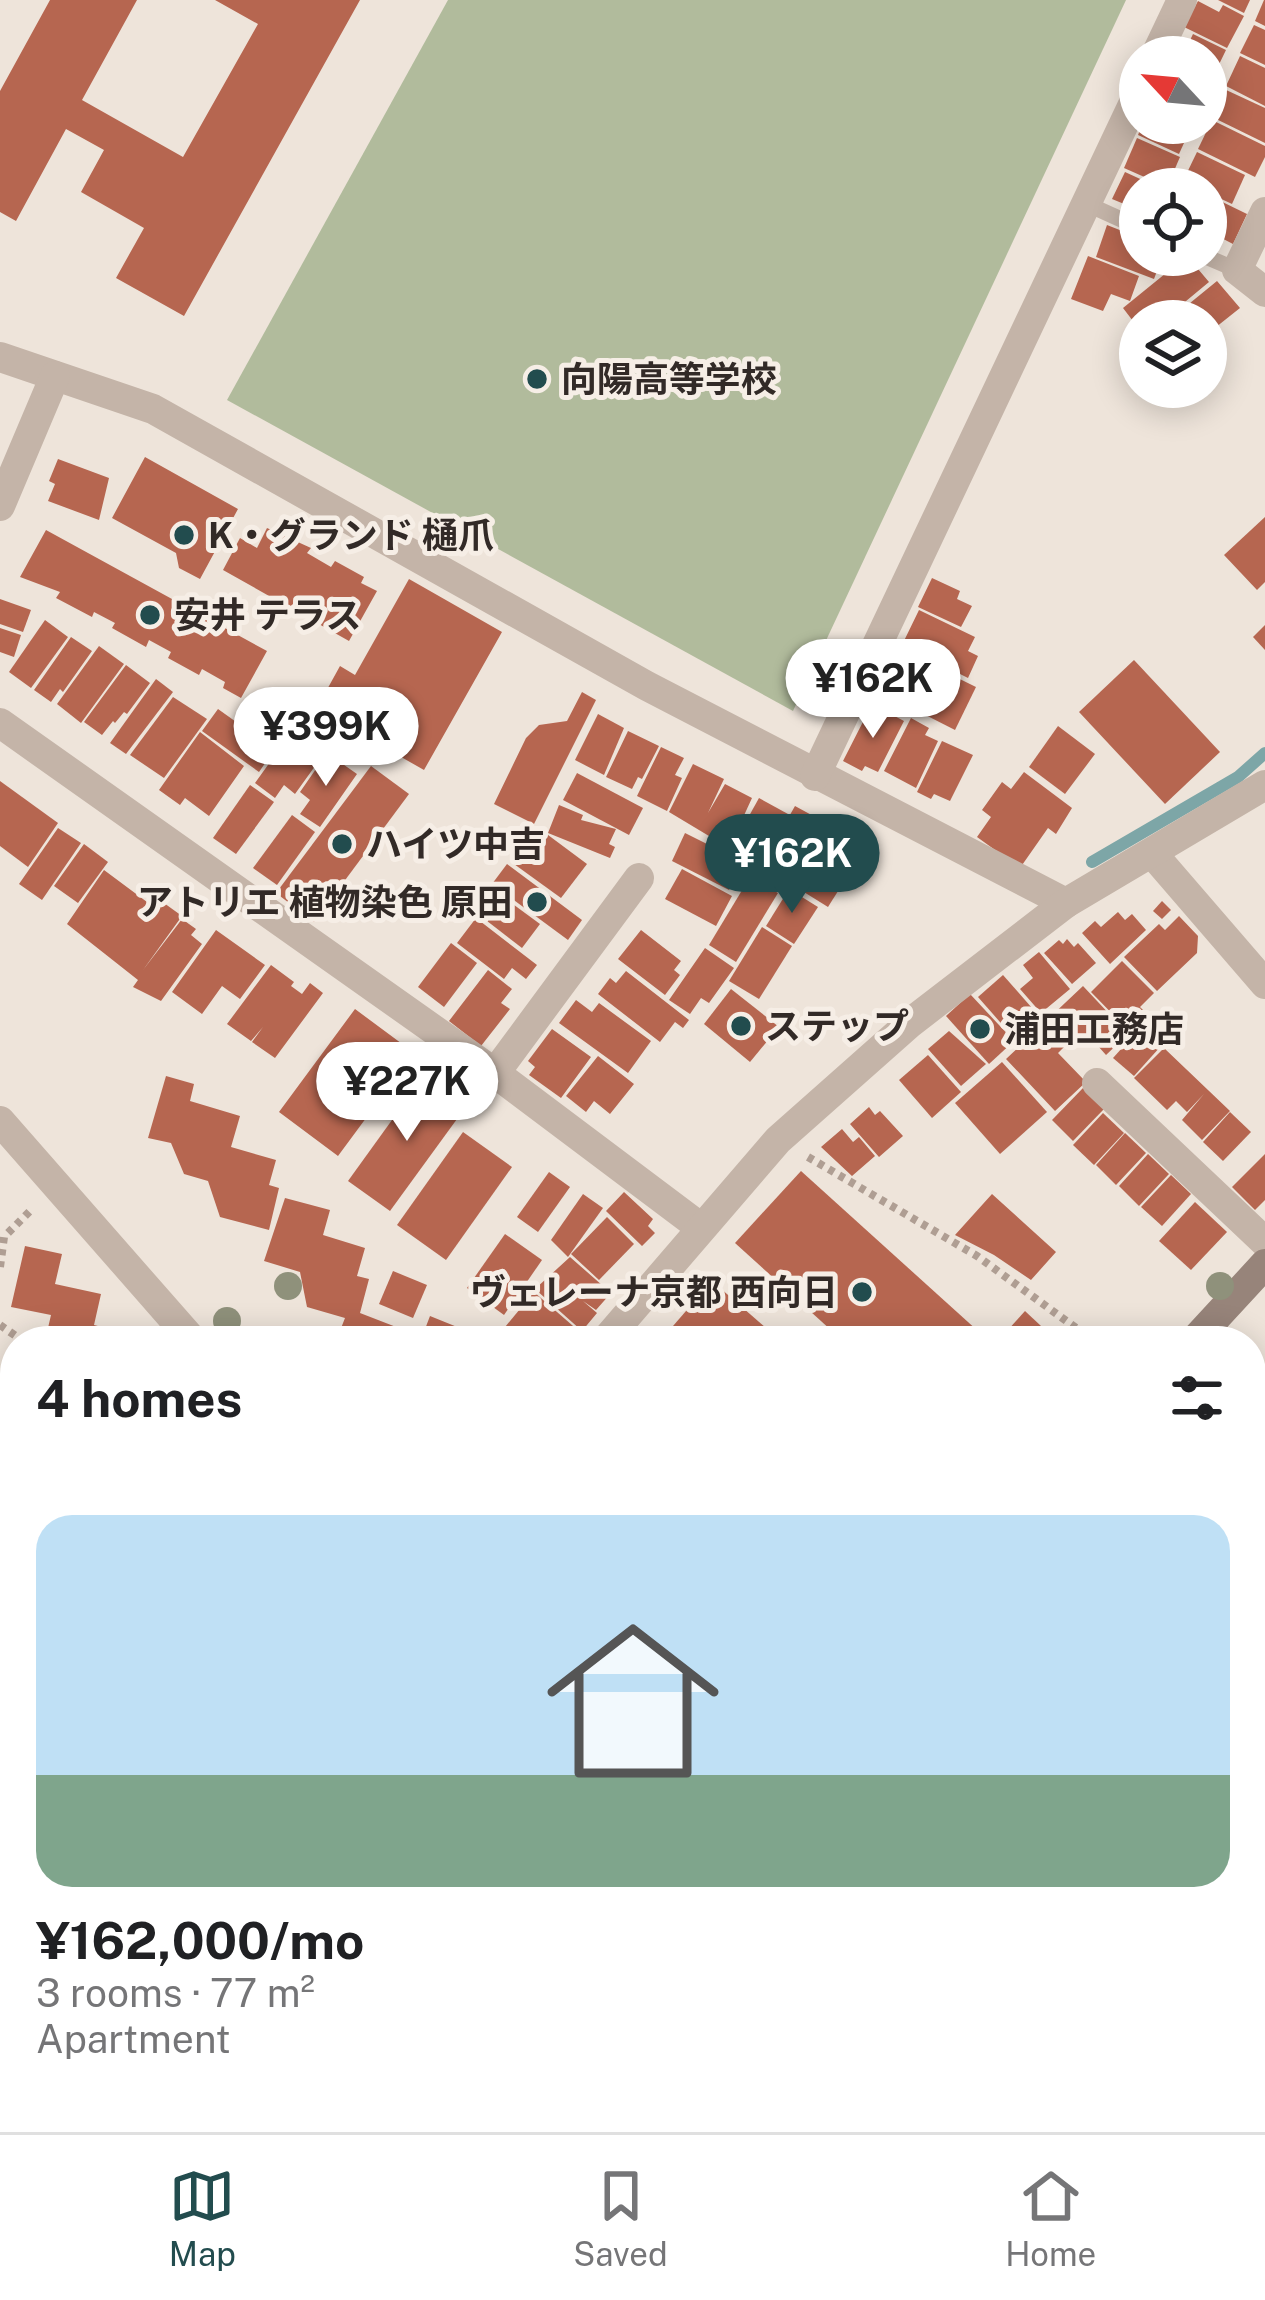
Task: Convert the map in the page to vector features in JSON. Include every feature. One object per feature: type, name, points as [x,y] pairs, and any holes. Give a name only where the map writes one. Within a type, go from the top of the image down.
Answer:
[{"type":"main road","points":[[1208,1326],[1265,1264]]},
{"type":"street","points":[[1165,36],[1182,0]]},
{"type":"street","points":[[815,776],[1119,135]]},
{"type":"street","points":[[1265,212],[1237,270],[1265,292]]},
{"type":"street","points":[[0,357],[153,410],[815,776],[1066,902]]},
{"type":"street","points":[[0,506],[55,376]]},
{"type":"street","points":[[0,723],[495,1073],[700,1227]]},
{"type":"street","points":[[618,1326],[778,1140],[910,1023],[1066,902],[1265,785]]},
{"type":"street","points":[[1152,853],[1265,984]]},
{"type":"street","points":[[495,1073],[639,878]]},
{"type":"street","points":[[1097,1083],[1265,1242]]},
{"type":"street","points":[[0,1121],[180,1326]]},
{"type":"lane","points":[[1087,204],[1119,218]]},
{"type":"lane","points":[[1227,266],[1237,270]]},
{"type":"path","points":[[778,1140],[977,1256],[1073,1326]]},
{"type":"path","points":[[0,1268],[4,1237],[43,1199]]},
{"type":"green space","name":"向陽高等学校","points":[[448,0],[1126,0],[793,711],[227,400]]},
{"type":"building","points":[[50,0],[137,0],[82,100],[183,157],[258,24],[215,0],[360,0],[184,316],[116,278],[144,228],[81,192],[104,150],[66,129],[16,221],[0,212],[0,91]]},
{"type":"building","points":[[1218,0],[1250,0],[1244,13]]},
{"type":"building","points":[[1265,0],[1265,26],[1255,21]]},
{"type":"building","points":[[1198,1],[1219,12],[1223,5],[1244,16],[1227,48],[1227,36],[1202,36],[1184,27]]},
{"type":"building","points":[[1254,25],[1265,30],[1265,65],[1240,53]]},
{"type":"building","points":[[1240,56],[1265,68],[1265,106],[1227,87]]},
{"type":"building","points":[[1227,90],[1265,108],[1265,143],[1227,124]]},
{"type":"building","points":[[1227,127],[1265,146],[1265,157],[1255,177],[1198,149],[1200,144],[1227,144]]},
{"type":"building","points":[[1134,144],[1151,144],[1180,157],[1175,168],[1124,168]]},
{"type":"building","points":[[1157,144],[1184,144],[1179,154]]},
{"type":"building","points":[[1197,152],[1245,175],[1232,204],[1227,202],[1227,168],[1189,168]]},
{"type":"building","points":[[1227,204],[1247,214],[1233,244],[1227,241]]},
{"type":"building","points":[[1107,225],[1119,230],[1119,266],[1096,257]]},
{"type":"building","points":[[1088,256],[1119,268],[1119,276],[1139,276],[1130,300],[1111,294],[1103,311],[1071,299]]},
{"type":"building","points":[[1162,276],[1204,276],[1209,282],[1187,300],[1133,300]]},
{"type":"building","points":[[1217,281],[1240,308],[1227,318],[1227,300],[1194,300]]},
{"type":"building","name":"K・グランド 樋爪","points":[[145,457],[238,509],[200,579],[179,568],[176,553],[112,518]]},
{"type":"building","points":[[58,459],[109,478],[99,520],[48,501],[55,484],[49,481]]},
{"type":"building","points":[[1265,517],[1265,582],[1257,590],[1224,555]]},
{"type":"building","points":[[267,528],[311,548],[307,553],[331,567],[335,561],[364,577],[361,583],[377,591],[349,641],[223,570],[240,538],[257,548]]},
{"type":"building","name":"安井 テラス","points":[[46,530],[267,651],[241,698],[202,669],[199,675],[168,658],[171,652],[149,640],[146,647],[112,628],[115,623],[56,598],[60,592],[20,577]]},
{"type":"building","points":[[932,578],[960,591],[957,599],[972,606],[961,627],[918,607]]},
{"type":"building","points":[[409,579],[502,632],[424,770],[380,745],[371,759],[308,724],[340,666],[355,675]]},
{"type":"building","points":[[0,599],[31,610],[23,632],[0,624]]},
{"type":"building","points":[[919,610],[975,637],[968,651],[978,656],[968,678],[902,645]]},
{"type":"building","points":[[45,620],[68,637],[31,688],[9,672]]},
{"type":"building","points":[[1265,625],[1265,650],[1253,637]]},
{"type":"building","points":[[0,628],[21,635],[14,657],[0,652]]},
{"type":"building","points":[[71,637],[92,651],[51,702],[34,690]]},
{"type":"building","points":[[99,646],[124,664],[81,723],[57,704]]},
{"type":"building","points":[[919,659],[976,687],[955,730],[898,701]]},
{"type":"building","points":[[1134,660],[1220,752],[1165,804],[1079,712]]},
{"type":"building","points":[[126,665],[150,683],[127,714],[113,721],[102,735],[84,722]]},
{"type":"building","points":[[156,679],[173,692],[126,754],[110,743]]},
{"type":"building","points":[[582,692],[596,700],[534,824],[494,804],[526,738],[539,725],[567,721]]},
{"type":"building","points":[[173,697],[207,719],[164,778],[130,755]]},
{"type":"building","points":[[218,709],[253,734],[260,725],[281,740],[259,772],[202,731]]},
{"type":"building","points":[[869,710],[882,717],[885,711],[904,721],[878,772],[865,766],[862,771],[843,761]]},
{"type":"building","points":[[598,714],[624,728],[604,775],[575,760]]},
{"type":"building","points":[[911,718],[929,728],[925,735],[938,741],[916,788],[884,771]]},
{"type":"building","points":[[1058,726],[1095,754],[1065,794],[1029,767]]},
{"type":"building","points":[[628,731],[659,746],[632,789],[606,777]]},
{"type":"building","points":[[200,732],[244,766],[209,816],[185,798],[180,805],[159,790]]},
{"type":"building","points":[[288,737],[302,747],[306,742],[323,755],[295,794],[284,785],[275,798],[255,783]]},
{"type":"building","points":[[942,741],[973,755],[950,801],[917,792]]},
{"type":"building","points":[[661,747],[684,758],[675,775],[682,778],[667,811],[637,796]]},
{"type":"building","points":[[327,753],[357,774],[320,827],[300,814],[310,800],[300,792]]},
{"type":"building","points":[[693,764],[724,779],[708,813],[725,784],[752,798],[729,848],[669,812]]},
{"type":"building","name":"ハイツ中吉","points":[[371,766],[409,794],[314,922],[276,893]]},
{"type":"building","points":[[1024,772],[1072,808],[1056,834],[1048,828],[1020,868],[977,837],[991,817],[982,810],[1002,782],[1011,789]]},
{"type":"building","points":[[577,773],[643,808],[629,835],[563,800]]},
{"type":"building","points":[[0,781],[58,823],[28,867],[0,846]]},
{"type":"building","points":[[250,785],[274,802],[236,854],[213,838]]},
{"type":"building","points":[[759,798],[788,814],[762,859],[734,843]]},
{"type":"building","points":[[559,805],[583,815],[581,820],[616,829],[609,844],[615,847],[610,858],[548,833]]},
{"type":"building","points":[[795,806],[817,818],[813,825],[821,829],[788,887],[758,871]]},
{"type":"building","points":[[836,814],[872,837],[828,907],[791,884]]},
{"type":"building","points":[[292,815],[315,832],[277,885],[253,868]]},
{"type":"building","points":[[58,828],[81,843],[42,900],[19,884]]},
{"type":"building","points":[[540,829],[587,864],[561,898],[514,864]]},
{"type":"building","points":[[685,833],[743,862],[729,890],[672,861]]},
{"type":"building","points":[[84,844],[108,862],[78,903],[54,886]]},
{"type":"building","name":"アトリエ 植物染色 原田","points":[[507,864],[582,920],[568,940],[492,884]]},
{"type":"building","points":[[682,869],[732,896],[716,926],[665,899]]},
{"type":"building","points":[[104,870],[151,905],[157,898],[182,916],[143,970],[182,919],[196,929],[191,935],[202,944],[161,1001],[133,987],[138,980],[67,924]]},
{"type":"building","points":[[750,877],[778,893],[736,962],[709,945]]},
{"type":"building","points":[[789,889],[818,907],[794,944],[766,926]]},
{"type":"building","points":[[495,891],[540,924],[522,948],[478,914]]},
{"type":"building","points":[[1162,901],[1171,910],[1162,919],[1153,911]]},
{"type":"building","points":[[1118,912],[1125,920],[1132,914],[1146,930],[1110,964],[1082,933],[1095,921],[1101,927]]},
{"type":"building","points":[[1179,916],[1198,936],[1197,953],[1157,991],[1124,957],[1159,924],[1165,930]]},
{"type":"building","points":[[476,918],[537,965],[526,979],[512,968],[504,979],[457,943]]},
{"type":"building","points":[[762,927],[792,946],[759,999],[729,981]]},
{"type":"building","points":[[216,930],[265,965],[240,999],[222,986],[202,1014],[172,992]]},
{"type":"building","points":[[641,930],[681,961],[674,970],[680,975],[665,995],[618,959]]},
{"type":"building","points":[[1067,939],[1074,947],[1078,943],[1096,963],[1072,984],[1044,953]]},
{"type":"building","points":[[451,943],[477,963],[444,1007],[418,987]]},
{"type":"building","points":[[705,948],[734,968],[709,1003],[701,998],[690,1014],[669,1000]]},
{"type":"building","points":[[1039,952],[1070,989],[1041,1013],[1020,989],[1033,978],[1023,965]]},
{"type":"building","points":[[1122,961],[1154,993],[1140,1007],[1148,1015],[1130,1032],[1091,992]]},
{"type":"building","points":[[271,965],[302,994],[310,983],[323,993],[275,1058],[252,1042],[263,1027],[251,1041],[227,1024]]},
{"type":"building","points":[[488,970],[512,989],[501,1003],[510,1009],[481,1046],[449,1021]]},
{"type":"building","points":[[626,971],[689,1020],[683,1028],[675,1022],[660,1042],[598,994],[610,978],[616,983]]},
{"type":"building","points":[[1003,975],[1039,1016],[1014,1038],[978,997]]},
{"type":"building","points":[[1083,986],[1128,1034],[1106,1055],[1090,1037],[1082,1045],[1076,1038],[1070,1044],[1047,1020]]},
{"type":"building","name":"ステップ","points":[[731,989],[779,1027],[750,1062],[704,1024]]},
{"type":"building","name":"浦田工務店","points":[[970,994],[1014,1041],[989,1064],[946,1016]]},
{"type":"building","points":[[576,1000],[592,1012],[599,1003],[651,1041],[628,1073],[559,1023]]},
{"type":"building","points":[[355,1009],[413,1052],[379,1099],[351,1078],[344,1089],[372,1110],[338,1156],[279,1112]]},
{"type":"building","points":[[1043,1024],[1064,1047],[1058,1053],[1086,1082],[1055,1111],[1006,1059]]},
{"type":"building","points":[[1141,1027],[1161,1046],[1134,1076],[1113,1058]]},
{"type":"building","points":[[552,1029],[591,1057],[561,1098],[529,1075],[535,1067],[528,1061]]},
{"type":"building","points":[[949,1031],[986,1064],[961,1086],[928,1049]]},
{"type":"building","points":[[1164,1048],[1230,1111],[1202,1140],[1182,1120],[1204,1094],[1187,1112],[1176,1101],[1167,1110],[1134,1078]]},
{"type":"building","points":[[928,1055],[961,1092],[932,1118],[899,1080]]},
{"type":"building","points":[[598,1056],[634,1084],[610,1114],[594,1101],[586,1112],[566,1096]]},
{"type":"building","points":[[1002,1062],[1047,1112],[1000,1154],[955,1103]]},
{"type":"building","points":[[166,1076],[194,1084],[190,1101],[240,1116],[231,1147],[276,1160],[269,1185],[279,1188],[269,1230],[220,1217],[208,1181],[184,1174],[171,1143],[148,1138]]},
{"type":"building","points":[[423,1077],[465,1108],[390,1211],[348,1181]]},
{"type":"building","points":[[1083,1088],[1104,1109],[1073,1141],[1052,1120]]},
{"type":"building","points":[[869,1107],[875,1115],[880,1111],[903,1136],[879,1157],[850,1124]]},
{"type":"building","points":[[1230,1112],[1251,1132],[1223,1161],[1203,1142]]},
{"type":"building","points":[[1103,1113],[1124,1133],[1094,1165],[1073,1145]]},
{"type":"building","points":[[842,1129],[853,1142],[859,1137],[875,1156],[852,1176],[821,1147]]},
{"type":"building","points":[[463,1132],[512,1167],[446,1260],[397,1225]]},
{"type":"building","points":[[1125,1133],[1146,1153],[1116,1185],[1096,1165]]},
{"type":"building","points":[[1148,1154],[1169,1174],[1139,1206],[1119,1186]]},
{"type":"building","points":[[1265,1154],[1265,1200],[1255,1210],[1232,1187]]},
{"type":"building","name":"ヴェレーナ京都 西向日","points":[[801,1171],[972,1326],[826,1326],[735,1243]]},
{"type":"building","points":[[549,1172],[570,1187],[538,1232],[517,1217]]},
{"type":"building","points":[[1171,1175],[1191,1194],[1162,1226],[1141,1207]]},
{"type":"building","points":[[624,1192],[653,1219],[648,1226],[655,1233],[642,1246],[606,1211]]},
{"type":"building","points":[[583,1194],[603,1208],[568,1257],[551,1240]]},
{"type":"building","points":[[992,1194],[1056,1252],[1031,1280],[955,1235]]},
{"type":"building","points":[[285,1198],[330,1210],[323,1235],[365,1248],[357,1276],[369,1279],[360,1313],[394,1326],[342,1326],[345,1318],[307,1307],[300,1272],[264,1261]]},
{"type":"building","points":[[1195,1202],[1227,1232],[1191,1270],[1159,1241]]},
{"type":"building","points":[[607,1217],[634,1244],[599,1280],[571,1254]]},
{"type":"building","points":[[505,1234],[542,1260],[504,1315],[467,1288]]},
{"type":"building","points":[[25,1246],[62,1254],[55,1284],[101,1294],[94,1325],[98,1326],[48,1326],[51,1315],[11,1307]]},
{"type":"building","points":[[570,1257],[611,1293],[596,1310],[583,1301],[597,1313],[586,1326],[576,1326],[535,1289]]},
{"type":"building","points":[[393,1271],[427,1285],[413,1318],[379,1304]]},
{"type":"building","points":[[712,1281],[764,1326],[673,1326]]},
{"type":"building","points":[[534,1292],[573,1326],[506,1326]]},
{"type":"building","points":[[1025,1311],[1041,1326],[1012,1326]]},
{"type":"building","points":[[430,1316],[455,1326],[426,1326]]},
{"type":"waterway","points":[[1092,862],[1238,777],[1265,753]]},
{"type":"place","name":"向陽高等学校","points":[[537,379]]},
{"type":"place","name":"K・グランド 樋爪","points":[[184,535]]},
{"type":"place","name":"安井 テラス","points":[[150,615]]},
{"type":"place","name":"ハイツ中吉","points":[[342,844]]},
{"type":"place","name":"アトリエ 植物染色 原田","points":[[537,902]]},
{"type":"place","name":"ステップ","points":[[741,1026]]},
{"type":"place","name":"浦田工務店","points":[[980,1029]]},
{"type":"place","name":"ヴェレーナ京都 西向日","points":[[862,1292]]}]
